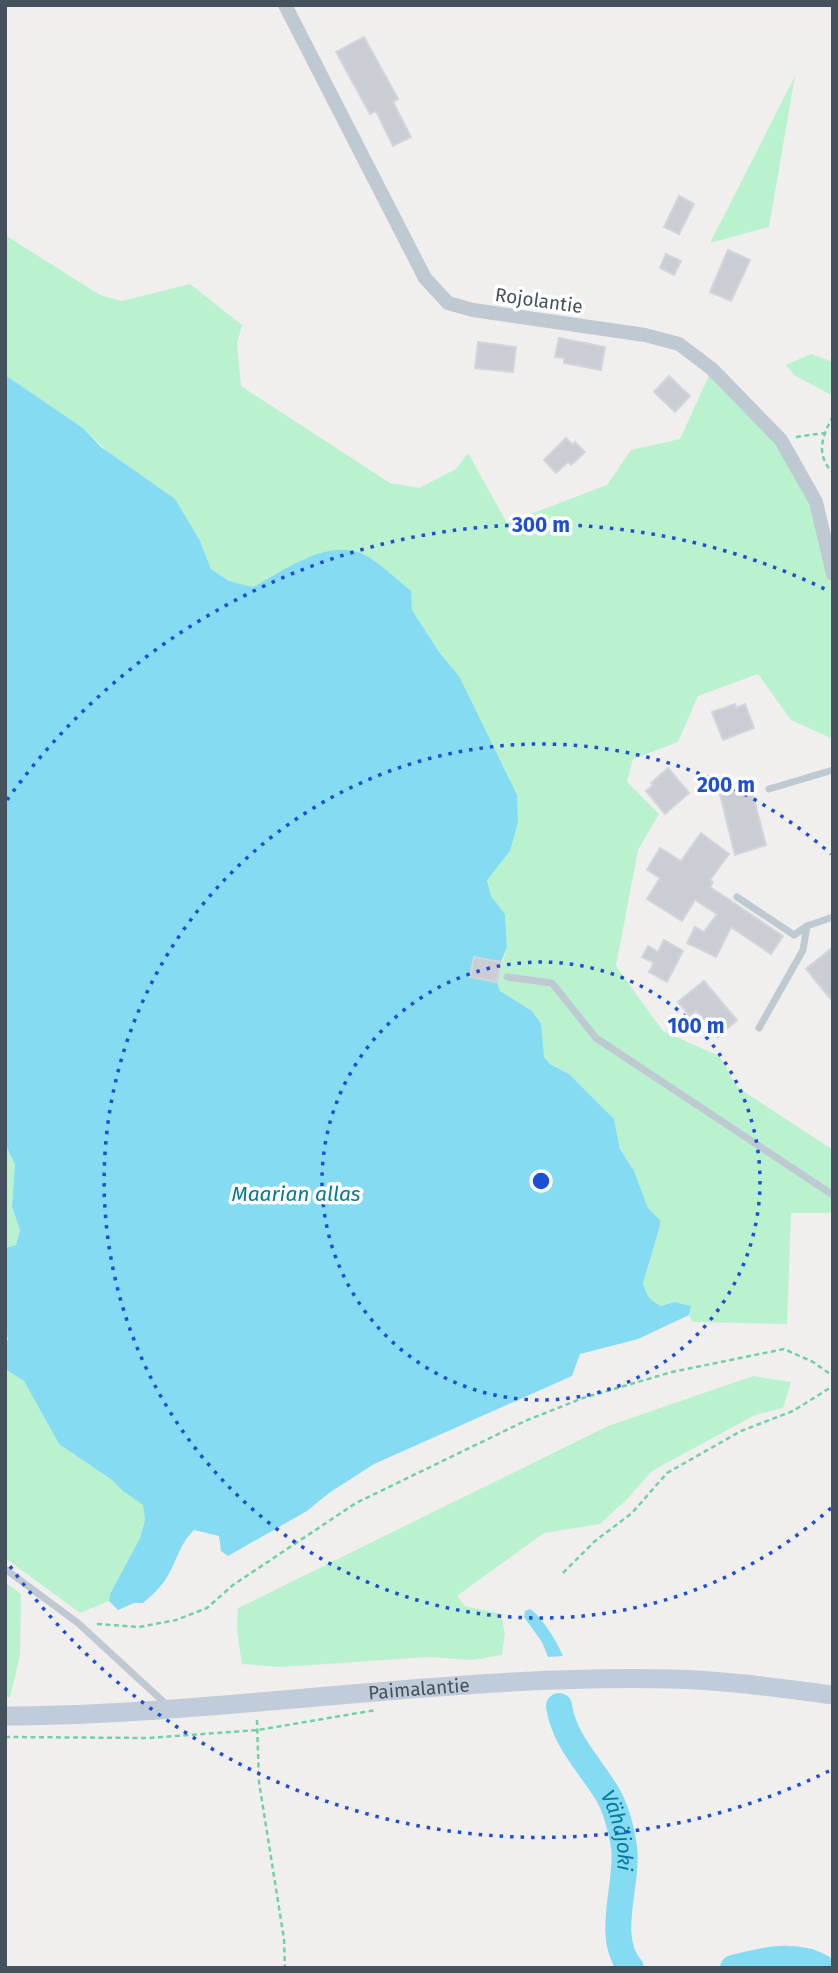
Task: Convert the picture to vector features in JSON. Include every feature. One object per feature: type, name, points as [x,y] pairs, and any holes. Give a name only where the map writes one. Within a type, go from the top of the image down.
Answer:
[{"type":"street","name":"Rojolantie","points":[[285,5],[425,278],[448,303],[473,310],[645,335],[679,344],[712,369],[781,440],[816,502],[833,574]]},
{"type":"street","name":"Paimalantie","points":[[5,1716],[174,1717],[257,1703],[363,1692],[596,1679],[732,1682],[833,1695]]},
{"type":"lane","points":[[769,789],[833,770]]},
{"type":"lane","points":[[737,897],[794,935],[807,926],[833,917]]},
{"type":"lane","points":[[759,1028],[803,950],[807,926]]},
{"type":"lane","points":[[507,977],[552,983],[596,1038],[833,1195]]},
{"type":"lane","points":[[5,1569],[78,1623],[174,1717]]},
{"type":"path","points":[[833,416],[824,433],[820,450],[824,464],[833,473]]},
{"type":"path","points":[[781,440],[824,433]]},
{"type":"path","points":[[78,1623],[139,1627],[176,1620],[207,1608],[233,1585],[356,1503],[525,1421],[583,1398],[672,1372],[784,1349],[813,1362],[833,1376]]},
{"type":"path","points":[[563,1573],[595,1541],[632,1513],[667,1473],[741,1431],[793,1411],[833,1385]]},
{"type":"path","points":[[257,1703],[259,1782],[284,1939],[285,1968]]},
{"type":"path","points":[[5,1737],[181,1736],[258,1730],[385,1709]]},
{"type":"path","points":[[174,1717],[181,1736]]},
{"type":"green space","points":[[795,76],[769,227],[710,243]]},
{"type":"green space","points":[[5,235],[100,295],[122,301],[190,284],[242,325],[237,344],[241,386],[390,483],[419,488],[456,469],[468,453],[507,523],[607,485],[631,450],[680,439],[712,369],[781,440],[816,502],[833,574],[833,739],[791,720],[758,674],[698,696],[678,742],[633,759],[627,782],[659,814],[638,850],[616,966],[663,1031],[719,1056],[737,1087],[833,1150],[833,1213],[791,1213],[787,1324],[692,1322],[689,1315],[690,1306],[674,1302],[662,1306],[654,1303],[647,1295],[643,1283],[660,1220],[648,1208],[634,1171],[620,1149],[614,1119],[569,1074],[543,1057],[541,1022],[532,1011],[500,991],[497,982],[507,947],[505,914],[491,896],[487,879],[510,851],[459,676],[439,652],[412,610],[410,591],[307,558],[253,587],[229,581],[211,569],[200,541],[83,428],[5,375]]},
{"type":"green space","points":[[811,354],[833,362],[833,396],[794,375],[786,365]]},
{"type":"green space","points":[[5,1144],[15,1164],[12,1207],[20,1230],[16,1245],[5,1248]]},
{"type":"green space","points":[[5,1369],[24,1381],[59,1444],[143,1505],[145,1520],[140,1538],[110,1594],[109,1601],[80,1613],[5,1558]]},
{"type":"green space","points":[[753,1376],[791,1382],[783,1408],[755,1415],[652,1471],[600,1524],[544,1533],[457,1596],[465,1606],[501,1614],[505,1634],[502,1655],[472,1660],[429,1657],[282,1667],[242,1664],[237,1632],[238,1608],[608,1426]]},
{"type":"green space","points":[[5,1582],[21,1594],[20,1655],[10,1697],[5,1697]]},
{"type":"water","name":"Maarian allas","points":[[5,375],[83,428],[101,447],[175,499],[200,541],[211,569],[229,581],[253,587],[306,558],[335,550],[349,550],[369,557],[411,591],[412,610],[439,652],[459,676],[517,795],[518,822],[510,851],[487,880],[491,896],[505,914],[507,947],[501,962],[471,977],[497,982],[500,991],[532,1011],[541,1023],[544,1057],[550,1064],[569,1074],[614,1119],[620,1149],[634,1171],[648,1208],[660,1220],[643,1283],[646,1291],[651,1300],[661,1306],[674,1302],[691,1306],[689,1315],[638,1339],[580,1354],[572,1376],[374,1464],[329,1493],[307,1511],[228,1556],[221,1551],[219,1536],[194,1530],[184,1542],[167,1576],[156,1591],[143,1603],[134,1603],[118,1610],[109,1601],[110,1594],[140,1538],[145,1520],[143,1505],[59,1444],[24,1381],[5,1369],[5,1342],[8,1340],[5,1325],[5,1248],[16,1245],[20,1230],[12,1207],[15,1164],[5,1144]]},
{"type":"water","points":[[530,1609],[549,1630],[563,1656],[548,1657],[542,1642],[524,1617],[525,1611]]},
{"type":"building","points":[[364,37],[398,99],[393,102],[411,137],[393,146],[376,111],[370,114],[336,52]]},
{"type":"building","points":[[679,196],[694,204],[679,234],[664,227]]},
{"type":"building","points":[[728,250],[750,260],[731,301],[710,292]]},
{"type":"building","points":[[666,254],[681,261],[674,275],[660,268]]},
{"type":"building","points":[[559,338],[605,347],[601,370],[564,363],[564,358],[555,357]]},
{"type":"building","points":[[478,342],[516,347],[513,372],[475,368]]},
{"type":"building","points":[[669,376],[690,396],[675,412],[654,392]]},
{"type":"building","points":[[566,438],[573,445],[575,442],[585,452],[571,465],[568,462],[556,473],[544,460]]},
{"type":"building","points":[[735,704],[736,708],[745,704],[754,728],[723,740],[712,712]]},
{"type":"building","points":[[668,768],[689,793],[665,814],[646,791]]},
{"type":"building","points":[[749,780],[766,845],[735,855],[719,790]]},
{"type":"building","points":[[701,833],[729,854],[710,880],[713,882],[710,887],[783,936],[771,954],[731,927],[716,957],[687,943],[695,927],[704,932],[717,914],[695,900],[682,921],[647,899],[660,878],[647,870],[660,848],[681,861]]},
{"type":"building","points":[[664,940],[683,951],[667,982],[649,972],[654,963],[642,957],[648,946],[658,952]]},
{"type":"building","points":[[833,947],[833,1002],[806,969]]},
{"type":"building","points":[[474,957],[501,962],[497,982],[470,977]]},
{"type":"building","points":[[704,981],[737,1020],[718,1037],[696,1011],[690,1016],[678,1002]]},
{"type":"waterway","name":"Vähäjoki","points":[[559,1706],[566,1731],[608,1795],[620,1827],[625,1861],[619,1909],[619,1941],[631,1968]]},
{"type":"waterway","name":"Vähäjoki","points":[[733,1968],[779,1959],[802,1960],[823,1968]]}]
